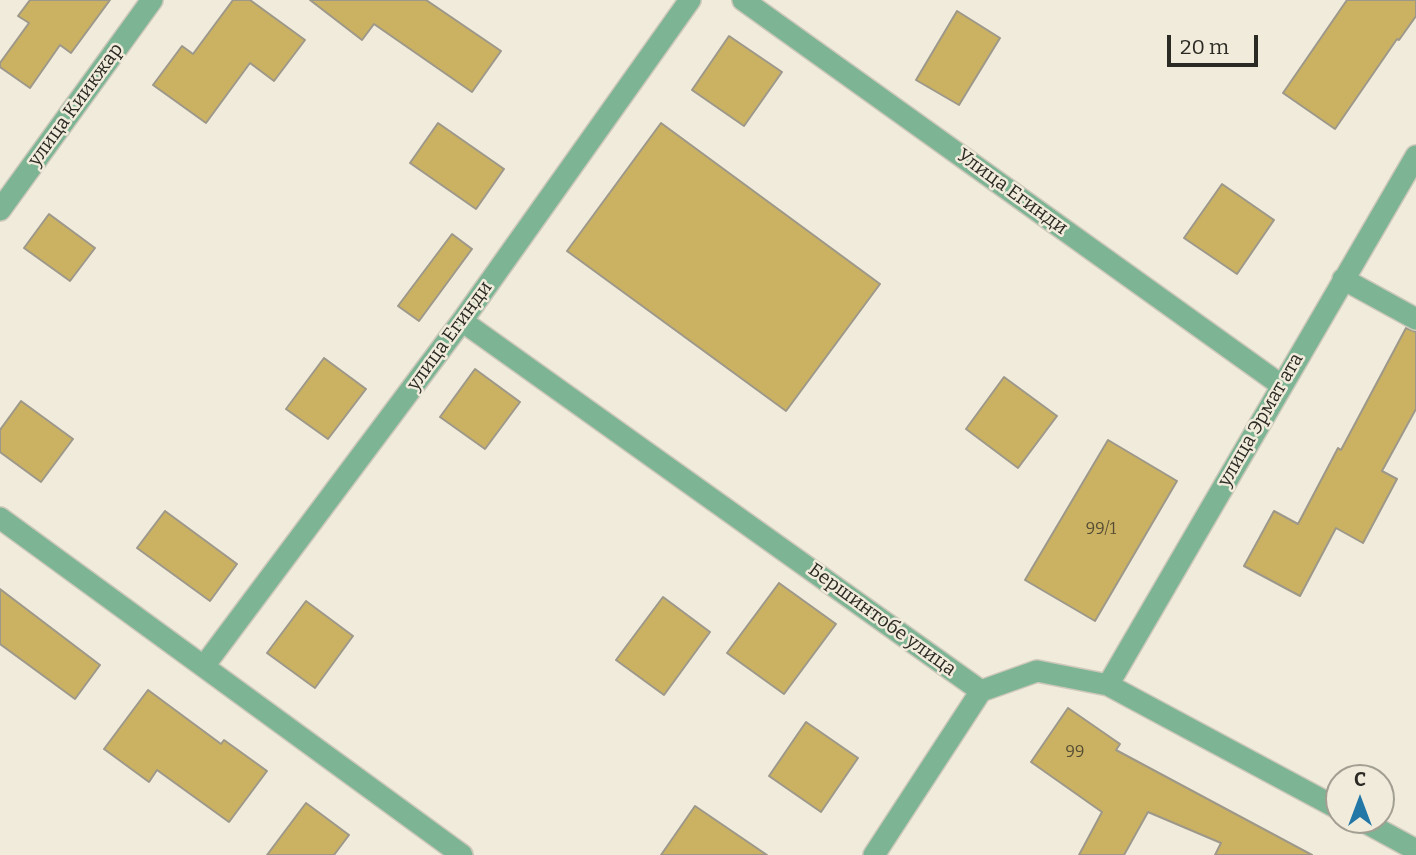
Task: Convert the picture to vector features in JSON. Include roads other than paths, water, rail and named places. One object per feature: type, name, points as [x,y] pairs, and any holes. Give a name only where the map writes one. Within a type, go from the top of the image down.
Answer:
[{"type":"street","name":"улица Киикжар","points":[[0,210],[152,0]]},
{"type":"street","name":"улица Егинди","points":[[204,666],[462,321],[690,0]]},
{"type":"street","name":"Улица Егинди","points":[[743,0],[1281,385]]},
{"type":"street","name":"улица Эрмат ата","points":[[1108,685],[1416,156]]},
{"type":"street","points":[[1343,279],[1416,319]]},
{"type":"street","name":"Бершинтобе улица","points":[[462,321],[981,691]]},
{"type":"street","points":[[0,518],[462,855]]},
{"type":"street","points":[[874,855],[981,691],[1037,670],[1108,685],[1325,801]]},
{"type":"street","points":[[1386,834],[1416,850]]}]
